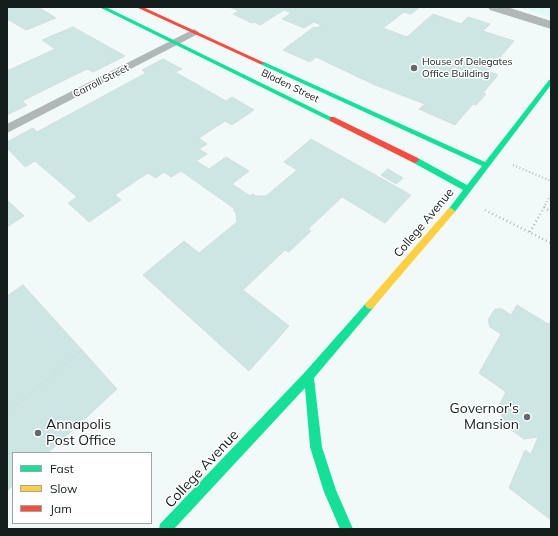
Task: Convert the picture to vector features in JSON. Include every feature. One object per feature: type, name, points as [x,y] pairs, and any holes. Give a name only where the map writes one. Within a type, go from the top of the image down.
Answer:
[{"type":"main road","name":"Bladen Street","points":[[102,7],[423,164],[468,189]]},
{"type":"main road","name":"Bladen Street","points":[[139,7],[486,165]]},
{"type":"main road","name":"College Avenue","points":[[165,529],[309,376],[468,189],[551,81]]},
{"type":"main road","points":[[309,376],[316,447],[330,492],[347,529]]},
{"type":"street","points":[[494,7],[551,25]]},
{"type":"lane","name":"Carroll Street","points":[[7,130],[194,32]]},
{"type":"path","points":[[493,156],[551,181]]},
{"type":"path","points":[[530,232],[551,195]]},
{"type":"path","points":[[544,206],[551,212]]},
{"type":"path","points":[[485,210],[551,243]]},
{"type":"shaded area","points":[[518,7],[551,7],[551,17]]},
{"type":"building","points":[[7,7],[38,7],[56,18],[26,30],[9,20],[7,21]]},
{"type":"building","name":"House of Delegates Office Building","points":[[229,7],[420,7],[411,14],[404,12],[383,28],[407,37],[433,14],[461,24],[468,17],[490,24],[483,31],[514,41],[488,71],[498,75],[483,93],[486,94],[476,105],[473,104],[455,125],[419,109],[425,104],[375,85],[316,57],[310,62],[283,50],[314,27],[317,28],[321,25],[314,22],[304,28],[282,19],[291,13],[284,10],[260,25],[233,14],[239,11]]},
{"type":"building","points":[[73,27],[125,56],[93,72],[87,69],[22,101],[27,105],[7,115],[7,71],[55,49],[42,40]]},
{"type":"building","points":[[163,59],[182,69],[175,72],[226,101],[232,97],[254,110],[232,125],[225,121],[199,138],[207,144],[199,149],[207,154],[196,161],[209,169],[226,157],[249,171],[232,184],[250,196],[252,194],[256,196],[266,196],[297,170],[284,162],[311,139],[411,195],[385,223],[342,197],[308,229],[311,231],[289,252],[285,250],[243,290],[289,326],[249,371],[143,275],[184,241],[199,253],[237,222],[236,213],[233,210],[235,209],[181,171],[171,177],[164,172],[156,178],[148,173],[115,195],[121,200],[89,222],[68,203],[77,197],[35,161],[25,167],[7,148],[7,142],[33,128],[37,132],[146,73],[142,70]]},
{"type":"building","points":[[388,169],[403,178],[396,184],[381,175]]},
{"type":"building","points":[[7,200],[24,216],[7,227]]},
{"type":"building","points":[[23,285],[82,350],[7,413],[7,296]]},
{"type":"building","name":"Governor's Mansion","points":[[517,305],[548,324],[551,322],[551,520],[509,488],[525,450],[531,454],[538,437],[524,439],[506,426],[498,407],[506,392],[479,373],[501,334],[490,327],[488,320],[495,309],[502,309],[511,315]]},
{"type":"building","name":"Annapolis Post Office","points":[[82,350],[117,389],[49,452],[12,452],[12,486],[7,491],[7,413]]},
{"type":"traffic: fast","points":[[102,7],[332,119]]},
{"type":"traffic: fast","points":[[262,63],[486,165]]},
{"type":"traffic: fast","points":[[451,211],[551,81]]},
{"type":"traffic: fast","points":[[415,160],[468,189]]},
{"type":"traffic: fast","points":[[165,529],[309,376],[370,305]]},
{"type":"traffic: fast","points":[[309,376],[316,447],[330,492],[347,529]]},
{"type":"traffic: slow","points":[[370,305],[451,211]]},
{"type":"traffic: jam","points":[[139,7],[262,63]]},
{"type":"traffic: jam","points":[[332,119],[415,160]]},
{"type":"place","name":"House of Delegates Office Building","points":[[414,68]]},
{"type":"place","name":"Governor's Mansion","points":[[527,417]]},
{"type":"place","name":"Annapolis Post Office","points":[[38,433]]}]
